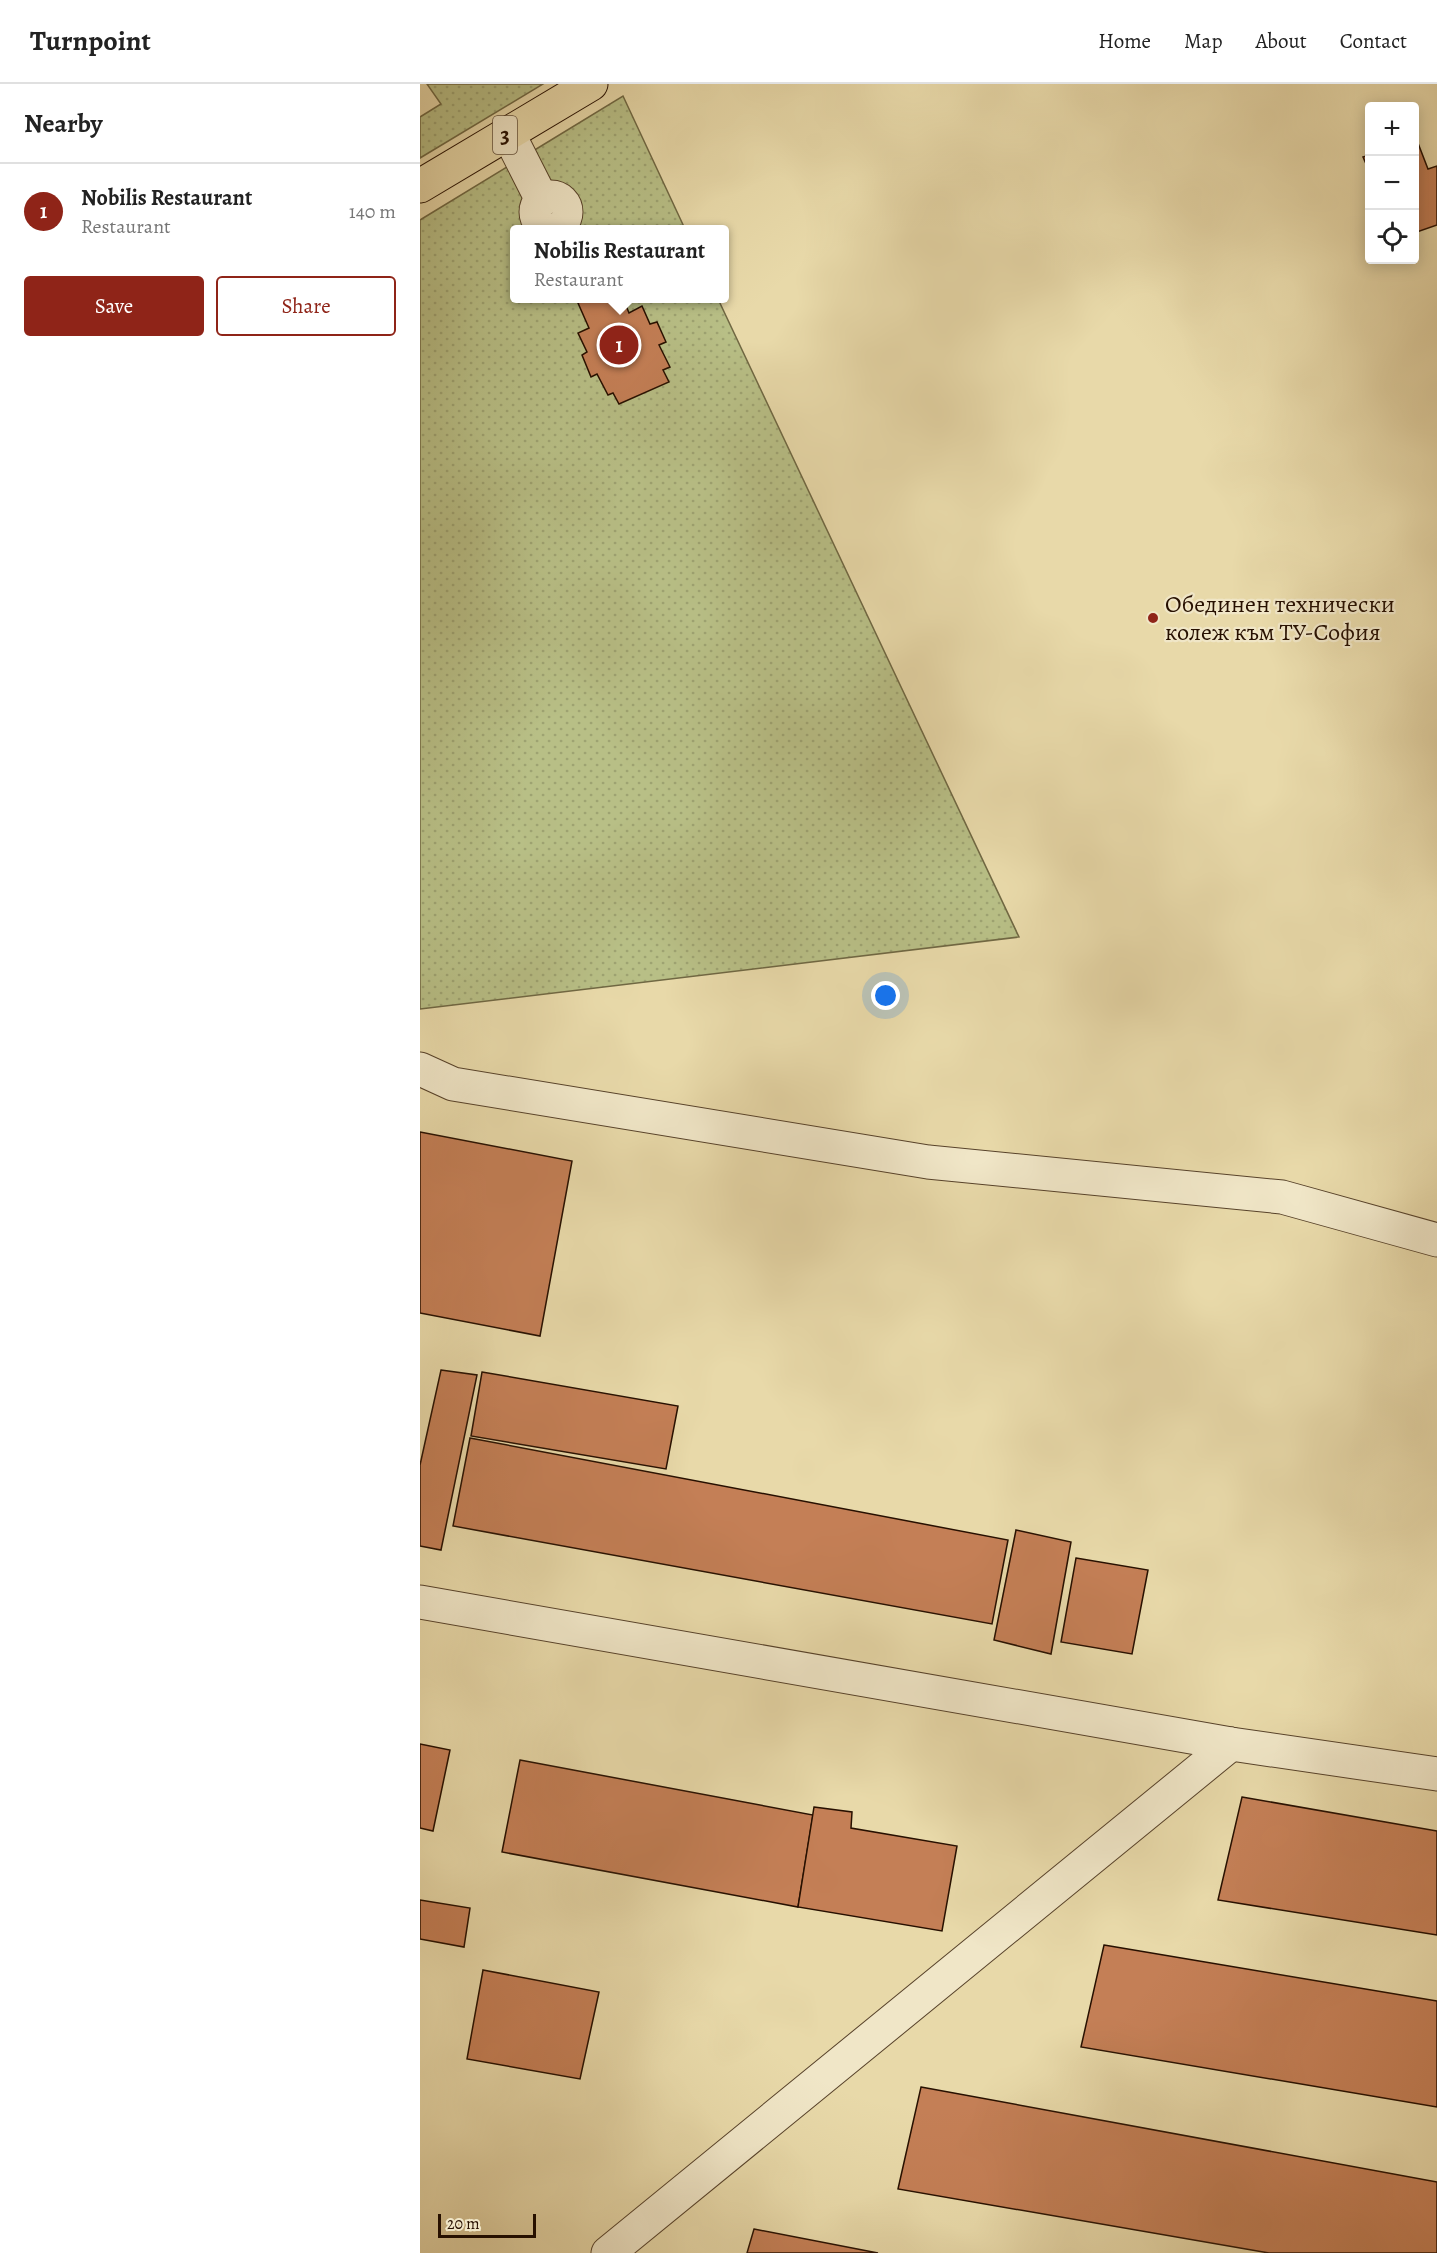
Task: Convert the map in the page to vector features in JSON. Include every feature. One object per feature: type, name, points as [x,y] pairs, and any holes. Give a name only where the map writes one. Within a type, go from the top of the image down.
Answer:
[{"type":"main road","name":"3","points":[[420,186],[591,84]]},
{"type":"street","points":[[508,133],[553,218]]},
{"type":"street","points":[[420,1070],[453,1084],[928,1162],[1282,1197],[1437,1240]]},
{"type":"street","points":[[420,1602],[1231,1744],[1437,1773]]},
{"type":"street","points":[[608,2253],[1231,1744]]},
{"type":"green space","points":[[427,84],[543,84],[420,158],[420,117],[441,104]]},
{"type":"green space","points":[[623,96],[683,225],[510,225],[510,303],[720,303],[1019,937],[420,1009],[420,220]]},
{"type":"building","points":[[1419,146],[1428,169],[1437,166],[1437,225],[1419,231]]},
{"type":"building","points":[[578,303],[625,303],[629,313],[642,306],[650,324],[657,322],[666,342],[659,345],[670,367],[663,370],[669,382],[619,404],[613,393],[608,395],[597,374],[591,377],[582,355],[587,352],[578,333],[589,328]]},
{"type":"building","points":[[420,1132],[572,1161],[540,1336],[420,1313]]},
{"type":"building","points":[[441,1370],[477,1375],[441,1550],[420,1546],[420,1465]]},
{"type":"building","points":[[482,1372],[678,1406],[666,1469],[471,1436]]},
{"type":"building","points":[[470,1438],[1008,1540],[992,1624],[453,1526]]},
{"type":"building","points":[[1016,1530],[1071,1542],[1051,1654],[994,1640]]},
{"type":"building","points":[[1076,1558],[1148,1570],[1132,1654],[1061,1642]]},
{"type":"building","points":[[420,1744],[450,1750],[433,1831],[420,1828]]},
{"type":"building","points":[[520,1760],[813,1815],[798,1907],[502,1852]]},
{"type":"building","points":[[1242,1797],[1437,1831],[1437,1935],[1218,1900]]},
{"type":"building","points":[[814,1807],[852,1812],[851,1828],[957,1846],[942,1931],[798,1907]]},
{"type":"building","points":[[420,1900],[470,1908],[464,1947],[420,1939]]},
{"type":"building","points":[[1104,1945],[1437,2001],[1437,2107],[1081,2047]]},
{"type":"building","points":[[483,1970],[599,1992],[580,2079],[467,2059]]},
{"type":"building","points":[[921,2087],[1437,2182],[1437,2253],[1269,2253],[898,2189]]},
{"type":"building","points":[[754,2229],[878,2253],[747,2253]]},
{"type":"place","name":"Nobilis Restaurant","points":[[619,345]]},
{"type":"place","name":"Обединен технически колеж към ТУ-София","points":[[1153,618]]}]
